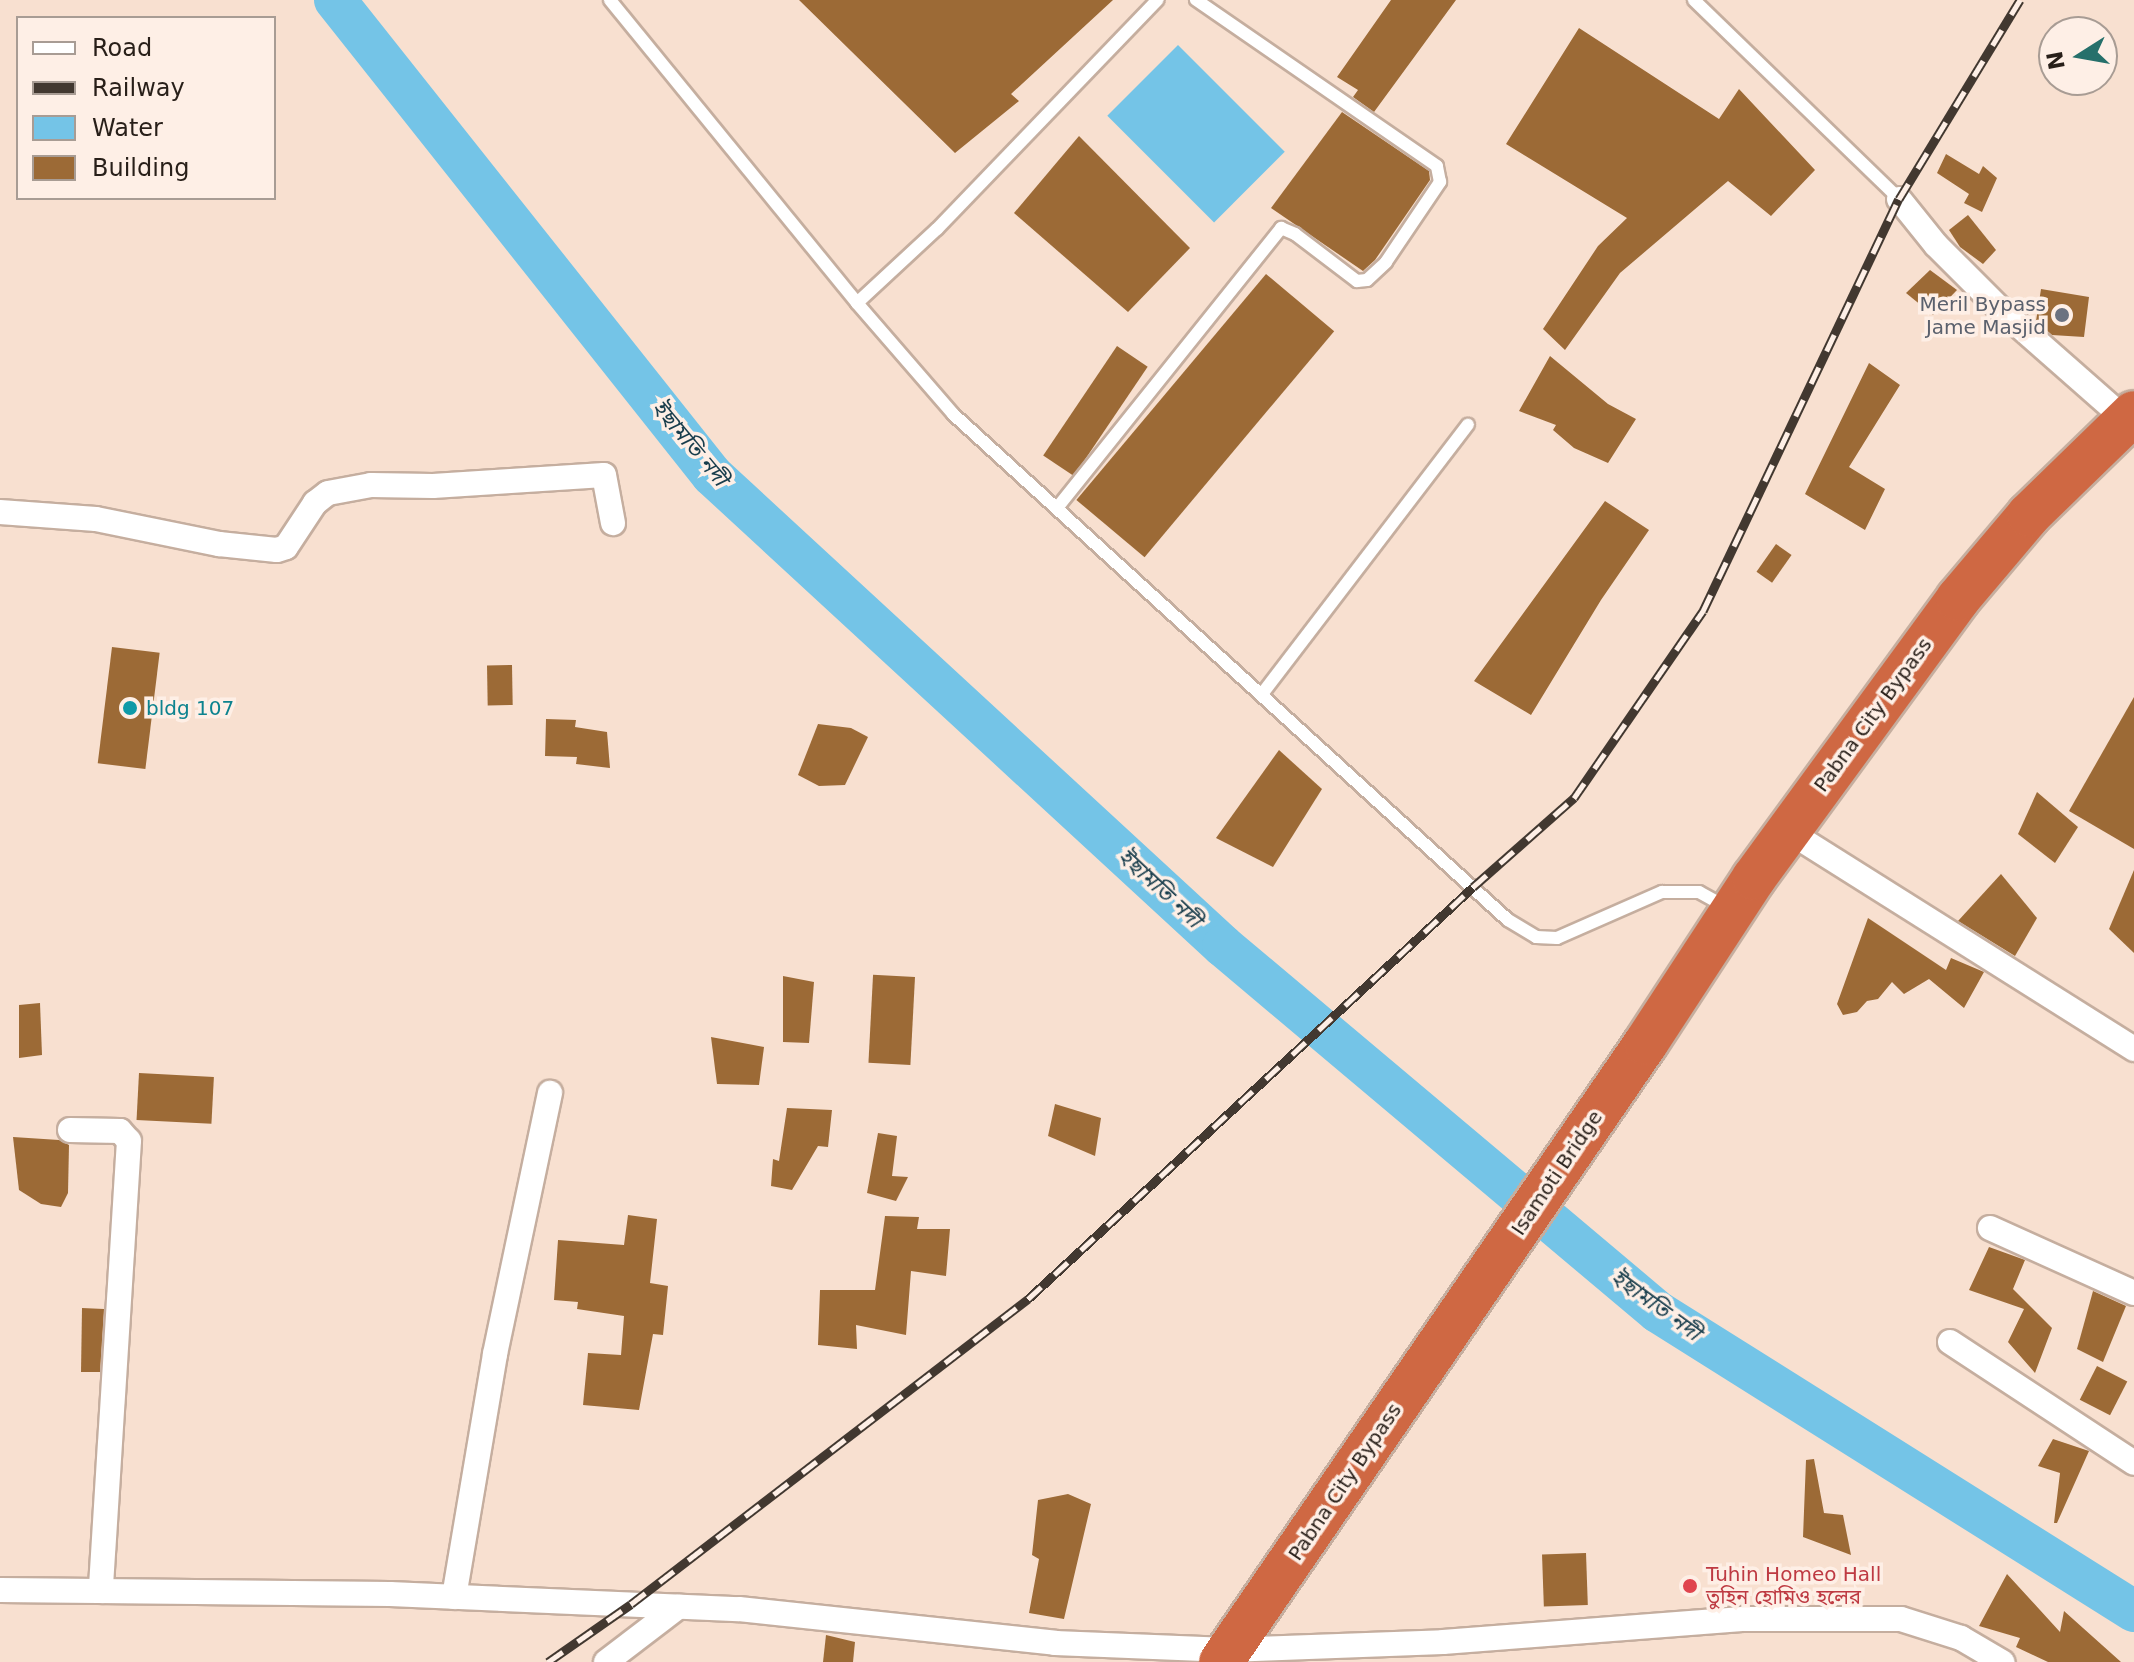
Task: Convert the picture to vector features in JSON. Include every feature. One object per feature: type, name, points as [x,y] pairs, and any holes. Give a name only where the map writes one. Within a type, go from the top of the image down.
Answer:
[{"type":"highway","name":"Pabna City Bypass","points":[[1646,1043],[1788,831],[1958,599],[2029,515],[2130,417]]},
{"type":"highway","name":"Isamoti Bridge","points":[[1469,1302],[1646,1043]]},
{"type":"highway","name":"Pabna City Bypass","points":[[1224,1656],[1469,1302]]},
{"type":"street","points":[[1899,199],[1936,245],[2001,310],[2130,417]]},
{"type":"street","points":[[0,512],[96,519],[219,544],[277,550],[286,547],[315,503],[328,493],[371,485],[433,486],[604,475],[613,523]]},
{"type":"street","points":[[1788,831],[2134,1049]]},
{"type":"street","points":[[454,1597],[498,1339],[550,1093]]},
{"type":"street","points":[[70,1130],[120,1131],[129,1141],[101,1591]]},
{"type":"street","points":[[1990,1228],[2134,1293]]},
{"type":"street","points":[[1950,1342],[2134,1463]]},
{"type":"street","points":[[0,1590],[454,1597],[739,1609],[1055,1643],[1224,1656],[1745,1619],[1901,1619],[1928,1625],[1961,1638],[2002,1662]]},
{"type":"street","points":[[606,1662],[678,1607]]},
{"type":"lane","points":[[610,0],[857,303],[953,414],[1508,920],[1536,937],[1557,938],[1662,892],[1699,892],[1732,911]]},
{"type":"lane","points":[[857,303],[937,229],[1157,0]]},
{"type":"lane","points":[[1057,508],[1281,228],[1295,234],[1357,281],[1367,280],[1386,262],[1440,182],[1440,171],[1432,163],[1196,0]]},
{"type":"lane","points":[[1694,0],[1899,199]]},
{"type":"lane","points":[[1262,694],[1468,425]]},
{"type":"water","points":[[1178,45],[1285,152],[1214,222],[1107,116]]},
{"type":"building","points":[[799,0],[1113,0],[1011,94],[1019,101],[955,153]]},
{"type":"building","points":[[1391,0],[1456,0],[1374,112],[1353,97],[1358,90],[1337,77]]},
{"type":"building","points":[[1579,28],[1719,119],[1739,89],[1815,170],[1771,216],[1728,181],[1620,273],[1565,350],[1543,329],[1598,246],[1627,218],[1506,144]]},
{"type":"building","points":[[1342,112],[1429,171],[1430,180],[1375,260],[1363,271],[1271,208]]},
{"type":"building","points":[[1079,136],[1190,248],[1128,312],[1014,213]]},
{"type":"building","points":[[1946,154],[1979,174],[1983,166],[1997,178],[1982,212],[1964,203],[1969,194],[1937,173]]},
{"type":"building","points":[[1968,215],[1996,250],[1983,264],[1960,247],[1949,230]]},
{"type":"building","points":[[1930,270],[1957,290],[1933,315],[1906,293]]},
{"type":"building","points":[[1266,274],[1334,331],[1145,557],[1076,500]]},
{"type":"building","name":"Meril Bypass Jame Masjid","points":[[2041,289],[2089,297],[2084,337],[2052,335],[2036,321]]},
{"type":"building","points":[[1117,346],[1148,367],[1074,476],[1043,455]]},
{"type":"building","points":[[1550,356],[1608,404],[1636,419],[1608,463],[1574,448],[1553,430],[1556,425],[1519,411]]},
{"type":"building","points":[[1869,363],[1900,385],[1849,467],[1885,489],[1865,530],[1805,494]]},
{"type":"building","points":[[1605,501],[1649,530],[1601,600],[1531,715],[1474,681]]},
{"type":"building","points":[[1776,544],[1792,555],[1772,583],[1756,572]]},
{"type":"building","name":"bldg 107","points":[[112,647],[160,653],[145,769],[98,763]]},
{"type":"building","points":[[487,665],[512,665],[513,705],[488,705]]},
{"type":"building","points":[[2134,697],[2134,849],[2069,811]]},
{"type":"building","points":[[546,719],[576,720],[575,727],[607,732],[610,768],[576,764],[577,757],[545,756]]},
{"type":"building","points":[[818,724],[851,728],[868,737],[845,785],[819,786],[798,775]]},
{"type":"building","points":[[1279,750],[1322,789],[1273,867],[1216,838]]},
{"type":"building","points":[[2037,792],[2078,827],[2055,863],[2018,834]]},
{"type":"building","points":[[2134,870],[2134,953],[2109,929]]},
{"type":"building","points":[[2001,874],[2037,918],[2015,956],[1958,921]]},
{"type":"building","points":[[1868,918],[1946,970],[1951,958],[1984,972],[1964,1008],[1929,979],[1904,994],[1892,982],[1878,999],[1867,1001],[1857,1012],[1843,1015],[1837,1004]]},
{"type":"building","points":[[873,975],[915,977],[910,1065],[868,1063]]},
{"type":"building","points":[[783,976],[814,982],[809,1043],[783,1042]]},
{"type":"building","points":[[40,1003],[42,1055],[19,1058],[19,1005]]},
{"type":"building","points":[[711,1037],[764,1047],[759,1085],[717,1084]]},
{"type":"building","points":[[139,1073],[214,1077],[211,1124],[137,1120]]},
{"type":"building","points":[[1055,1104],[1101,1118],[1095,1156],[1048,1136]]},
{"type":"building","points":[[787,1108],[832,1110],[828,1147],[818,1146],[792,1190],[771,1186],[773,1159],[779,1161]]},
{"type":"building","points":[[878,1133],[897,1136],[892,1176],[908,1177],[896,1201],[867,1193]]},
{"type":"building","points":[[13,1137],[59,1140],[69,1145],[68,1193],[61,1207],[41,1204],[19,1190]]},
{"type":"building","points":[[628,1215],[657,1219],[650,1283],[668,1286],[663,1335],[653,1334],[639,1410],[583,1405],[588,1353],[621,1355],[624,1316],[577,1309],[578,1302],[554,1300],[558,1240],[624,1245]]},
{"type":"building","points":[[885,1216],[919,1217],[917,1229],[950,1229],[946,1276],[911,1271],[906,1335],[856,1325],[857,1349],[818,1345],[820,1290],[875,1290]]},
{"type":"building","points":[[1989,1247],[2025,1260],[2013,1289],[2052,1328],[2035,1373],[2008,1342],[2024,1309],[1969,1290]]},
{"type":"building","points":[[2093,1291],[2126,1306],[2103,1362],[2077,1349]]},
{"type":"building","points":[[82,1308],[104,1309],[100,1372],[81,1372]]},
{"type":"building","points":[[2097,1366],[2127,1381],[2110,1415],[2080,1400]]},
{"type":"building","points":[[2053,1439],[2089,1451],[2057,1523],[2054,1523],[2060,1473],[2038,1466]]},
{"type":"building","points":[[1814,1459],[1824,1513],[1843,1515],[1851,1555],[1803,1537],[1806,1460]]},
{"type":"building","points":[[1068,1494],[1091,1504],[1064,1619],[1029,1613],[1039,1559],[1032,1555],[1038,1500]]},
{"type":"building","points":[[1586,1553],[1588,1605],[1544,1607],[1542,1555]]},
{"type":"building","points":[[2007,1574],[2060,1632],[2064,1611],[2121,1662],[2048,1662],[2016,1647],[2020,1638],[1979,1626]]},
{"type":"building","points":[[826,1635],[855,1642],[853,1662],[823,1662]]},
{"type":"waterway","name":"ইছামতি নদী","points":[[335,0],[712,475],[1223,946],[1658,1312],[2134,1611]]},
{"type":"railway","points":[[548,1662],[631,1604],[1028,1299],[1473,887],[1574,798],[1703,611],[1899,199],[2020,0]]},
{"type":"place","name":"Meril Bypass Jame Masjid","points":[[2062,315]]},
{"type":"place","name":"bldg 107","points":[[130,708]]},
{"type":"place","name":"Tuhin Homeo Hall তুহিন হোমিও হলের","points":[[1690,1586]]}]
